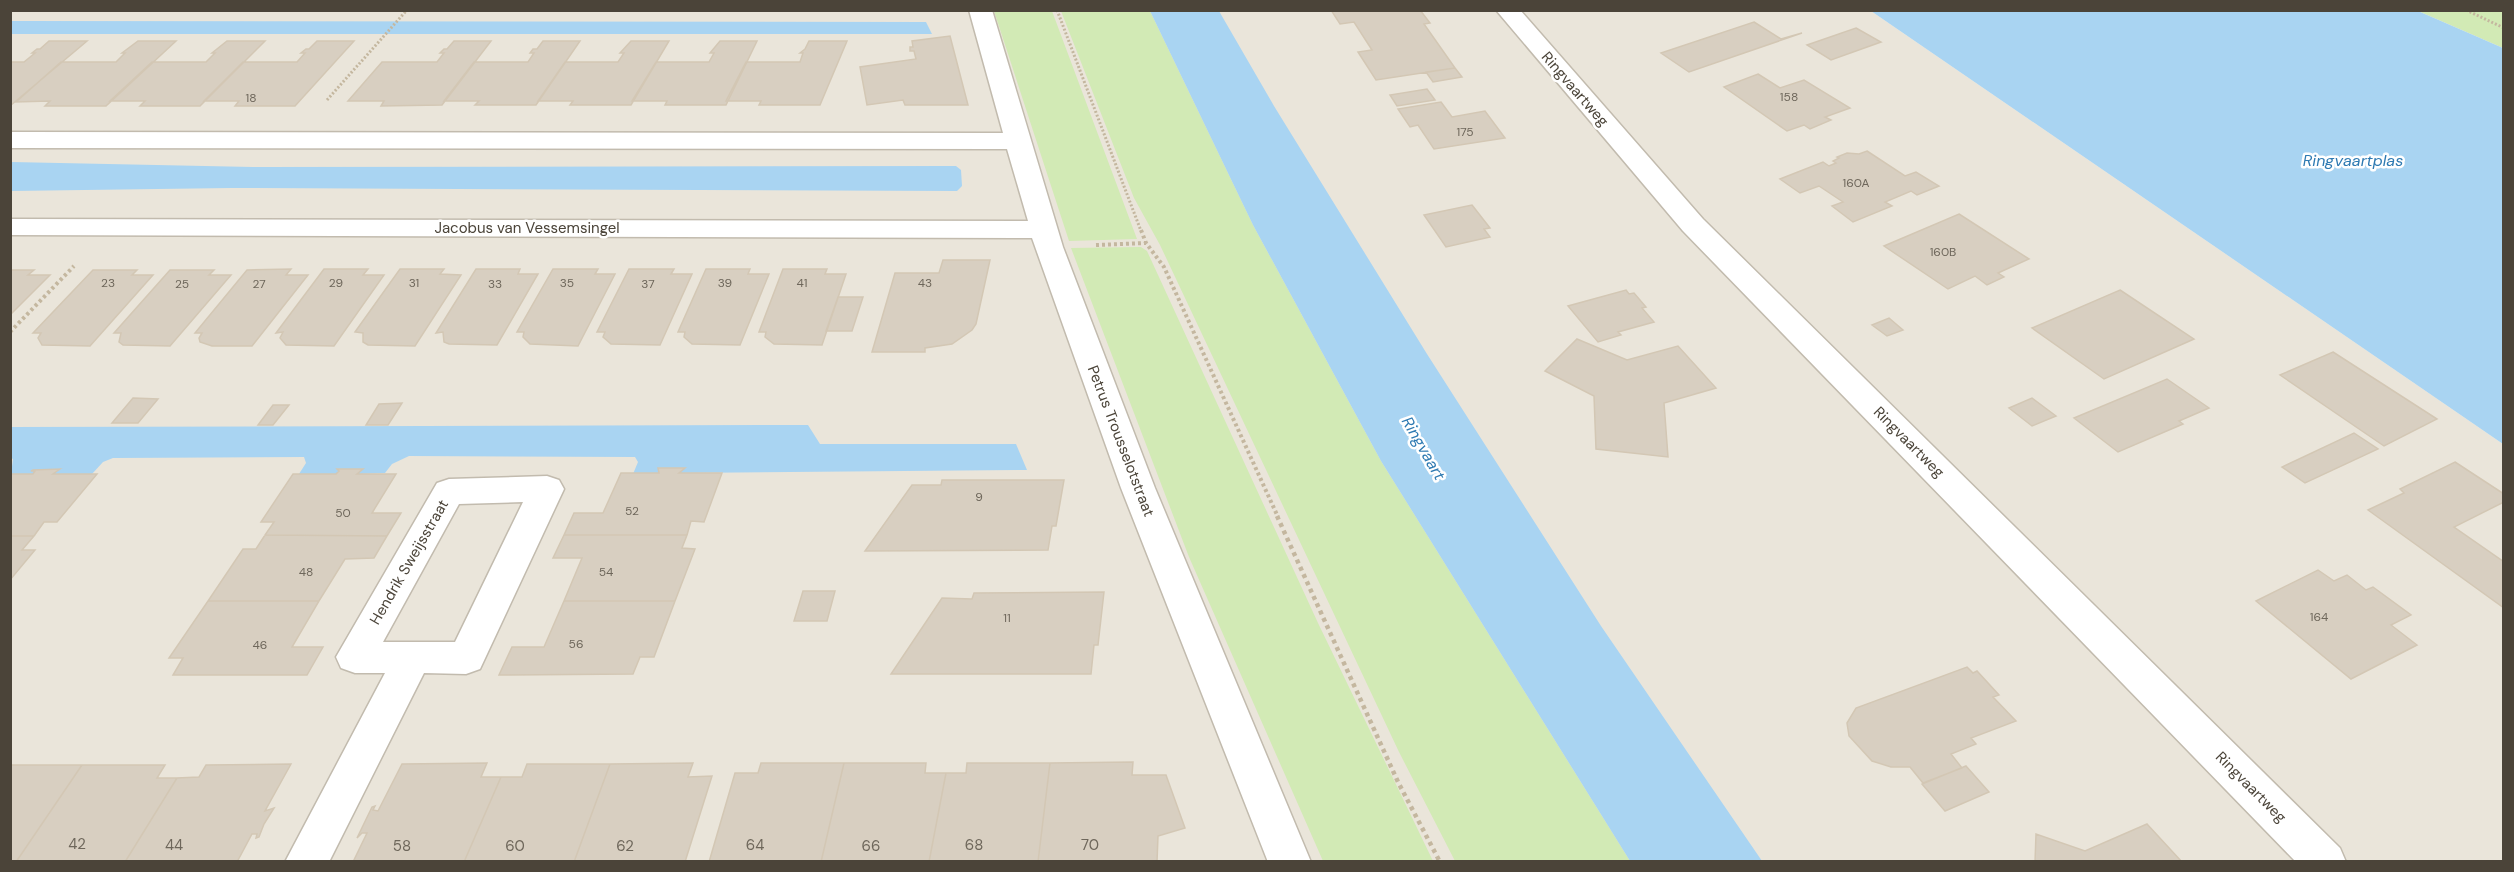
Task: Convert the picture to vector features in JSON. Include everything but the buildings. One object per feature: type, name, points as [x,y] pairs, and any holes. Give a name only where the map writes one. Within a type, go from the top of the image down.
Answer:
[{"type":"street","name":"Petrus Trousselotstraat","points":[[980,10],[1044,230],[1138,488],[1290,861]]},
{"type":"street","name":"Ringvaartweg","points":[[1507,10],[1693,225],[2325,861]]},
{"type":"street","points":[[10,140],[1017,141]]},
{"type":"street","name":"Jacobus van Vessemsingel","points":[[10,227],[1044,230]]},
{"type":"street","name":"Hendrik Sweijsstraat","points":[[547,489],[466,658],[413,657],[355,657],[449,492],[547,489]]},
{"type":"street","points":[[306,861],[413,657]]},
{"type":"path","points":[[381,39],[406,10]]},
{"type":"path","points":[[1057,10],[1146,243],[1164,267],[1398,782],[1440,861]]},
{"type":"path","points":[[2466,10],[2504,28]]},
{"type":"path","points":[[10,332],[112,227]]},
{"type":"shaded area","points":[[10,11],[1871,11],[2503,444],[2503,861],[11,861]]},
{"type":"green space","points":[[994,11],[1052,11],[1137,239],[1069,241]]},
{"type":"green space","points":[[1061,11],[1150,11],[1253,225],[1381,461],[1630,861],[1455,861],[1399,752],[1160,245],[1134,198]]},
{"type":"green space","points":[[2418,11],[2503,11],[2503,48]]},
{"type":"green space","points":[[1141,247],[1147,251],[1318,623],[1433,861],[1323,861],[1189,557],[1071,248]]},
{"type":"water","name":"Ringvaart","points":[[1150,11],[1219,11],[1274,106],[1427,354],[1601,626],[1762,861],[1630,861],[1381,461],[1253,225]]},
{"type":"water","name":"Ringvaartplas","points":[[1871,11],[2418,11],[2503,48],[2503,444]]},
{"type":"water","points":[[11,21],[926,22],[932,34],[11,34]]},
{"type":"water","points":[[11,162],[253,167],[956,166],[961,170],[962,186],[957,191],[231,188],[11,191]]},
{"type":"water","points":[[808,425],[820,444],[1016,444],[1027,470],[679,473],[684,468],[658,468],[659,473],[633,474],[638,462],[635,457],[409,456],[392,464],[385,473],[357,474],[363,469],[337,469],[339,471],[336,474],[299,474],[306,463],[304,457],[113,458],[103,462],[92,474],[53,474],[59,470],[33,470],[35,471],[33,474],[11,474],[13,459],[11,458],[11,427]]}]
